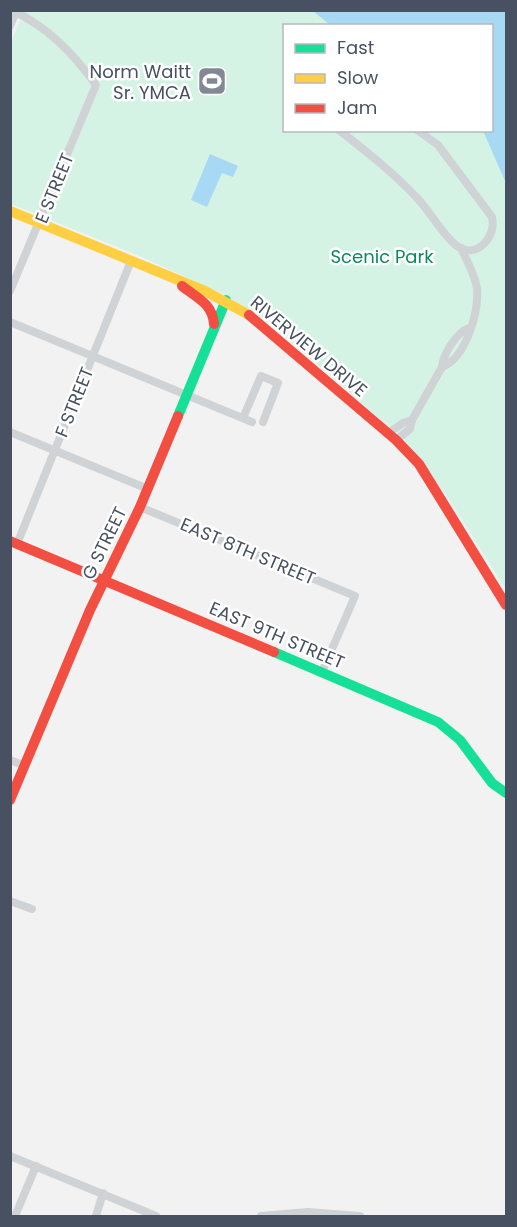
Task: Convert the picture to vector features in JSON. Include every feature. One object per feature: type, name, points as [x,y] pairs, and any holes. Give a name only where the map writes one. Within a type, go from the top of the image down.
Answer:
[{"type":"main road","name":"RIVERVIEW DRIVE","points":[[10,210],[225,300],[257,318],[289,350],[392,437],[418,464],[507,605]]},
{"type":"main road","points":[[176,279],[194,296],[209,305],[214,314],[214,328]]},
{"type":"main road","name":"G STREET","points":[[10,800],[93,603],[148,489],[225,300]]},
{"type":"main road","name":"EAST 9TH STREET","points":[[14,543],[438,722],[460,740],[485,776],[507,793]]},
{"type":"street","points":[[10,26],[14,11]]},
{"type":"street","name":"E STREET","points":[[10,291],[96,85],[65,47],[44,28],[14,11]]},
{"type":"street","points":[[342,132],[401,182],[426,208],[452,242],[461,248],[478,248],[487,242],[494,224],[492,217],[438,145],[420,132]]},
{"type":"street","points":[[392,437],[403,423],[412,420],[442,367],[450,364],[469,335],[469,328],[475,319],[477,290],[461,248]]},
{"type":"street","name":"F STREET","points":[[14,543],[55,450],[131,261]]},
{"type":"street","points":[[10,322],[252,422]]},
{"type":"street","points":[[243,418],[261,376],[278,383],[263,422]]},
{"type":"street","points":[[10,432],[148,489]]},
{"type":"street","name":"EAST 8TH STREET","points":[[140,507],[355,596],[322,672]]},
{"type":"street","points":[[10,760],[25,766]]},
{"type":"street","points":[[10,901],[32,909]]},
{"type":"street","points":[[10,1156],[156,1216]]},
{"type":"street","points":[[15,1216],[36,1166]]},
{"type":"street","points":[[96,1216],[103,1193]]},
{"type":"street","points":[[261,1216],[308,1212],[360,1216]]},
{"type":"green space","name":"Scenic Park","points":[[24,11],[361,11],[379,24],[283,24],[283,132],[493,132],[493,130],[506,124],[506,590],[447,496],[403,438],[260,316],[223,294],[137,255],[11,204],[11,42]]},
{"type":"water","points":[[313,11],[506,11],[506,183],[483,132],[493,132],[493,24],[329,24]]},
{"type":"water","points":[[210,154],[238,166],[233,177],[222,173],[207,207],[191,200]]},
{"type":"traffic: fast","points":[[178,416],[226,300]]},
{"type":"traffic: fast","points":[[274,652],[438,722],[460,740],[492,783],[506,793]]},
{"type":"traffic: slow","points":[[10,211],[205,291],[249,315]]},
{"type":"traffic: jam","points":[[182,286],[207,306],[214,324]]},
{"type":"traffic: jam","points":[[249,315],[396,440],[419,464],[506,605]]},
{"type":"traffic: jam","points":[[10,800],[90,610],[140,507],[178,416]]},
{"type":"traffic: jam","points":[[10,541],[274,652]]},
{"type":"place","name":"Norm Waitt Sr. YMCA","points":[[212,81]]}]
